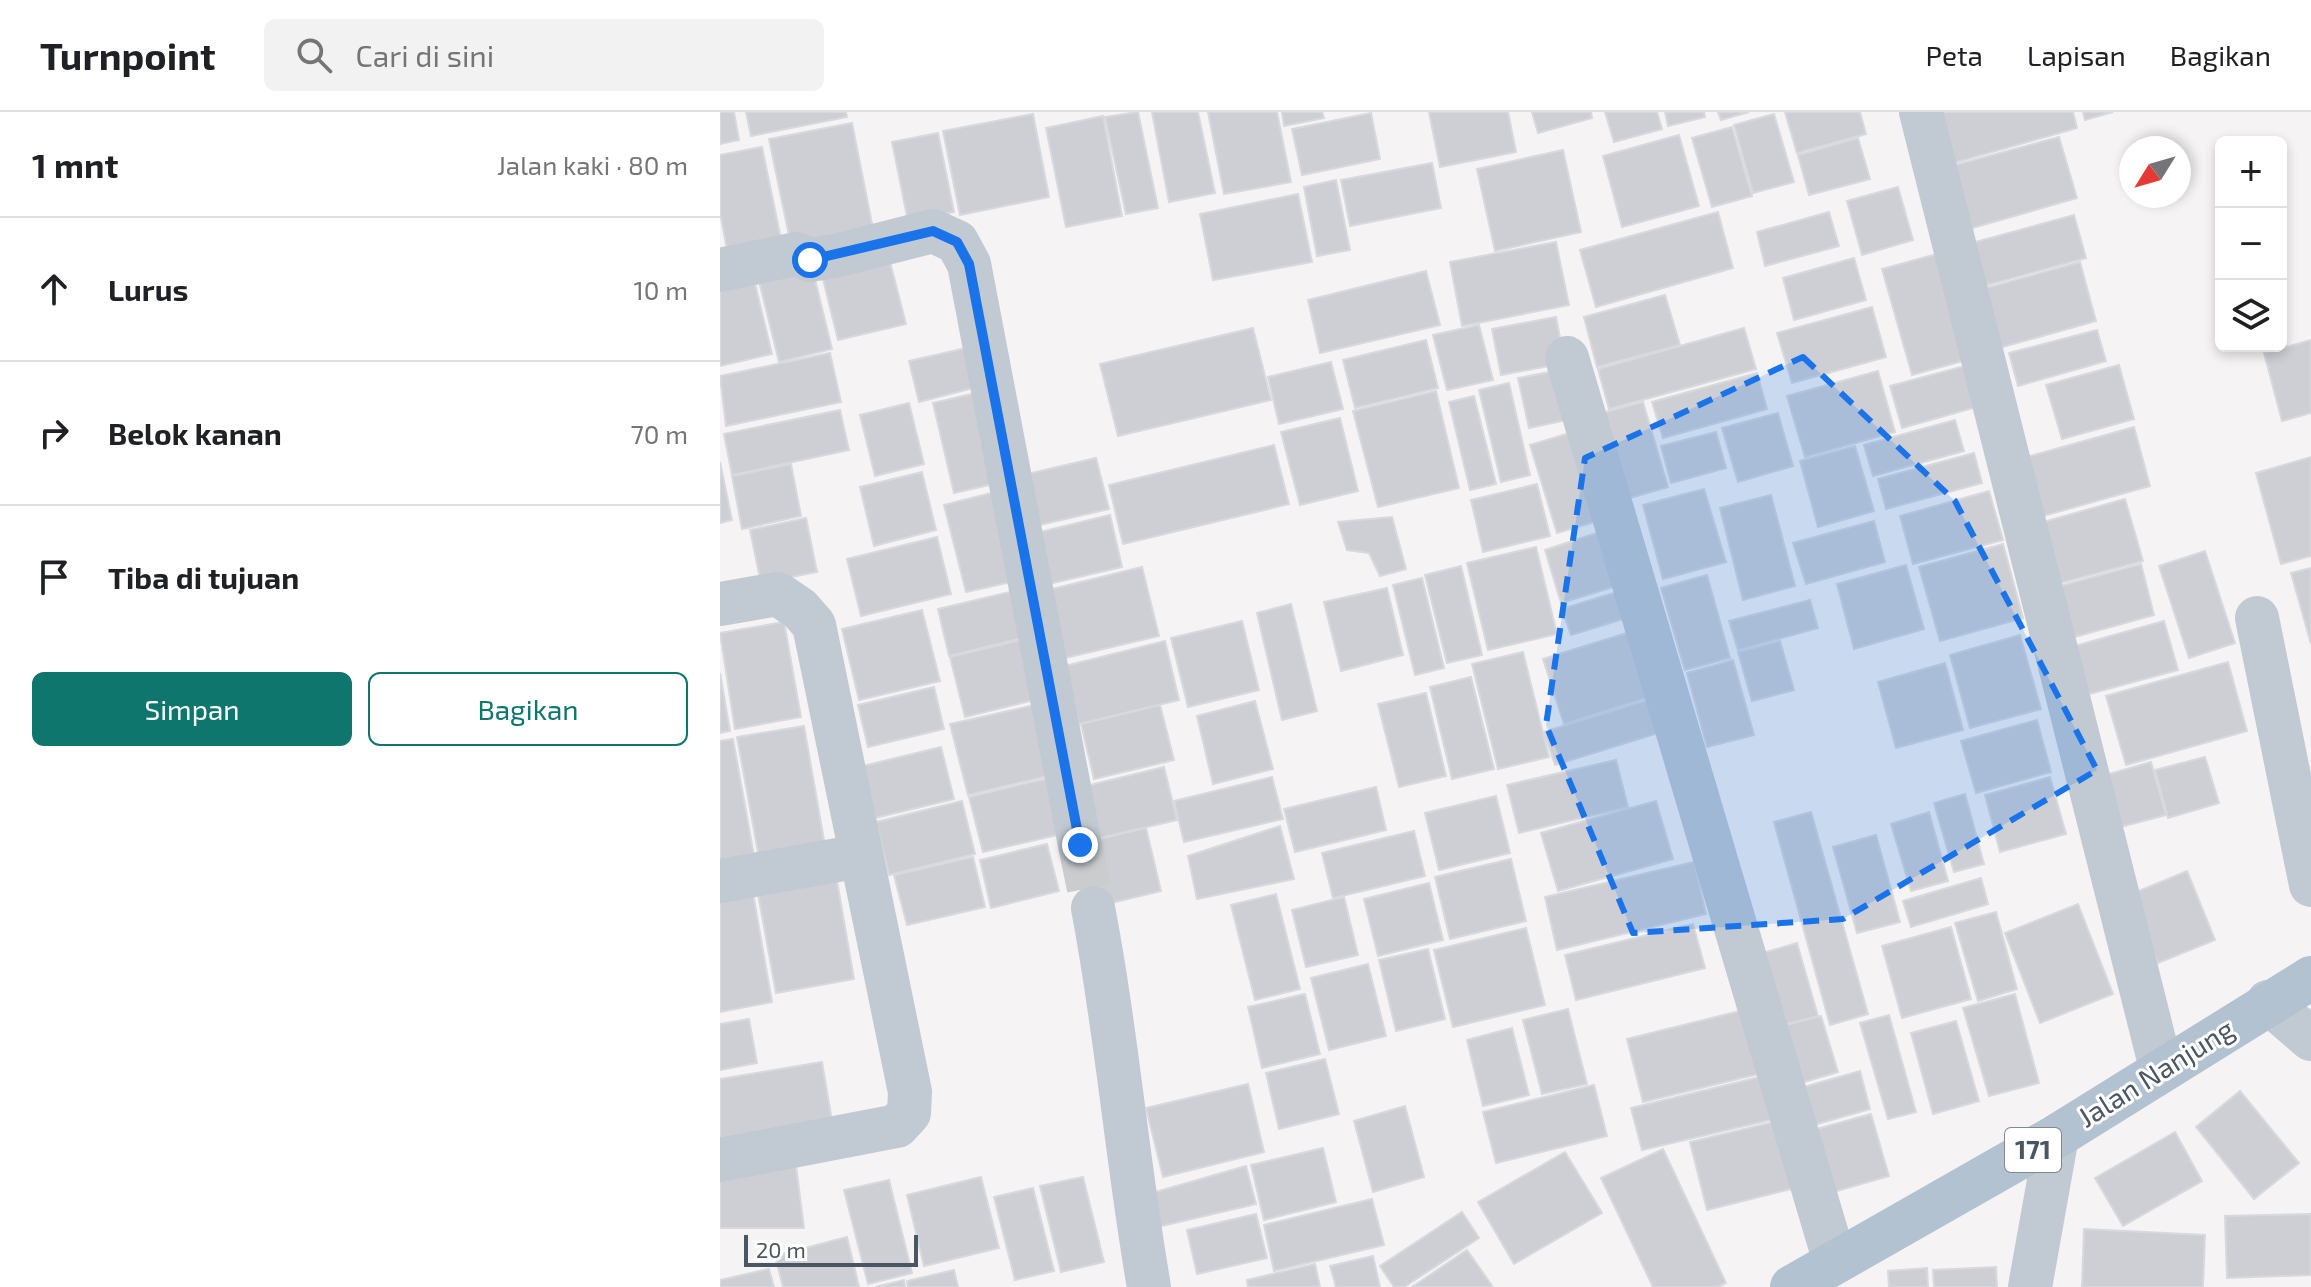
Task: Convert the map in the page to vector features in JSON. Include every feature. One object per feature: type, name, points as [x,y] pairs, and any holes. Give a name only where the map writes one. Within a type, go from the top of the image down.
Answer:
[{"type":"main road","name":"Jalan Nanjung","points":[[1792,1287],[2057,1136],[2161,1068],[2311,978]]},
{"type":"street","points":[[1921,112],[2161,1068]]},
{"type":"street","points":[[720,270],[796,254],[810,260],[835,256],[922,232],[946,236],[961,249],[969,264],[1080,845]]},
{"type":"street","points":[[1567,358],[1835,1262]]},
{"type":"street","points":[[720,604],[778,594],[800,609],[814,625],[910,1092],[909,1113],[897,1126],[720,1160]]},
{"type":"street","points":[[2257,618],[2311,885]]},
{"type":"street","points":[[720,881],[860,856]]},
{"type":"street","points":[[1093,908],[1106,975],[1130,1179],[1149,1287]]},
{"type":"street","points":[[2268,1002],[2311,1039]]},
{"type":"street","points":[[2030,1287],[2057,1136]]},
{"type":"highlighted area","points":[[1803,357],[1955,501],[2097,770],[1843,919],[1633,933],[1546,725],[1585,458]]},
{"type":"building","points":[[720,112],[734,112],[739,140],[720,144]]},
{"type":"building","points":[[746,112],[846,112],[847,117],[751,136]]},
{"type":"building","points":[[1138,112],[1158,208],[1126,214],[1105,117]]},
{"type":"building","points":[[1152,112],[1198,112],[1215,193],[1169,202]]},
{"type":"building","points":[[1208,112],[1277,112],[1291,182],[1224,194]]},
{"type":"building","points":[[1282,112],[1322,112],[1324,118],[1284,126]]},
{"type":"building","points":[[1429,112],[1508,112],[1516,152],[1440,167]]},
{"type":"building","points":[[1532,112],[1591,112],[1592,118],[1538,133]]},
{"type":"building","points":[[1605,112],[1657,112],[1662,129],[1614,142]]},
{"type":"building","points":[[1665,112],[1704,112],[1705,117],[1668,126]]},
{"type":"building","points":[[1718,112],[1749,112],[1721,120]]},
{"type":"building","points":[[1785,112],[1860,112],[1866,134],[1797,153]]},
{"type":"building","points":[[1928,112],[2073,112],[2077,128],[1943,166]]},
{"type":"building","points":[[2083,112],[2113,112],[2085,120]]},
{"type":"building","points":[[1371,113],[1380,159],[1302,175],[1292,129]]},
{"type":"building","points":[[1033,114],[1049,197],[960,215],[943,131]]},
{"type":"building","points":[[1774,114],[1794,182],[1753,193],[1734,125]]},
{"type":"building","points":[[1103,116],[1122,216],[1066,227],[1046,128]]},
{"type":"building","points":[[852,123],[874,234],[792,250],[769,139]]},
{"type":"building","points":[[1732,127],[1752,196],[1712,207],[1692,138]]},
{"type":"building","points":[[938,133],[954,212],[908,221],[892,142]]},
{"type":"building","points":[[1679,135],[1699,206],[1622,227],[1603,156]]},
{"type":"building","points":[[2059,137],[2077,198],[1962,231],[1944,168]]},
{"type":"building","points":[[1858,138],[1870,179],[1809,195],[1798,155]]},
{"type":"building","points":[[762,147],[782,244],[728,255],[720,213],[720,155]]},
{"type":"building","points":[[1563,150],[1581,232],[1495,251],[1477,169]]},
{"type":"building","points":[[1432,163],[1441,208],[1350,226],[1341,180]]},
{"type":"building","points":[[1336,180],[1350,250],[1317,256],[1304,187]]},
{"type":"building","points":[[1898,187],[1913,240],[1862,255],[1847,201]]},
{"type":"building","points":[[1298,194],[1312,262],[1213,280],[1200,214]]},
{"type":"building","points":[[1718,212],[1733,268],[1596,307],[1580,250]]},
{"type":"building","points":[[1829,212],[1839,246],[1765,266],[1757,232]]},
{"type":"building","points":[[2074,215],[2086,258],[1973,289],[1961,246]]},
{"type":"building","points":[[1556,242],[1569,305],[1462,326],[1450,262]]},
{"type":"building","points":[[1948,251],[1977,357],[1912,375],[1882,269]]},
{"type":"building","points":[[1854,258],[1866,300],[1794,320],[1783,278]]},
{"type":"building","points":[[890,262],[906,324],[838,340],[823,279]]},
{"type":"building","points":[[2080,262],[2096,321],[1992,350],[1975,291]]},
{"type":"building","points":[[811,263],[832,349],[779,362],[758,277]]},
{"type":"building","points":[[752,271],[772,354],[720,366],[720,279]]},
{"type":"building","points":[[1426,271],[1440,325],[1320,353],[1308,300]]},
{"type":"building","points":[[1665,295],[1680,345],[1597,367],[1584,317]]},
{"type":"building","points":[[1872,307],[1886,357],[1792,383],[1777,333]]},
{"type":"building","points":[[1556,317],[1565,363],[1501,375],[1492,329]]},
{"type":"building","points":[[1479,325],[1493,380],[1447,390],[1433,335]]},
{"type":"building","points":[[1253,328],[1271,400],[1118,436],[1100,364]]},
{"type":"building","points":[[1744,328],[1756,369],[1609,409],[1598,369]]},
{"type":"building","points":[[2097,330],[2106,361],[2018,386],[2009,353]]},
{"type":"building","points":[[1426,340],[1438,388],[1355,408],[1343,360]]},
{"type":"building","points":[[2311,340],[2311,413],[2282,421],[2264,353],[2287,352],[2287,347]]},
{"type":"building","points":[[975,346],[985,385],[919,402],[909,361]]},
{"type":"building","points":[[830,353],[841,402],[726,426],[720,376]]},
{"type":"building","points":[[1331,362],[1343,409],[1279,424],[1268,377]]},
{"type":"building","points":[[1976,363],[1987,404],[1902,428],[1890,386]]},
{"type":"building","points":[[2119,365],[2134,419],[2062,439],[2046,385]]},
{"type":"building","points":[[1566,369],[1576,418],[1529,428],[1518,378]]},
{"type":"building","points":[[1878,371],[1895,432],[1805,457],[1787,396]]},
{"type":"building","points":[[1757,373],[1767,409],[1663,438],[1652,402]]},
{"type":"building","points":[[1509,383],[1530,475],[1501,482],[1479,390]]},
{"type":"building","points":[[989,390],[1011,480],[954,493],[933,403]]},
{"type":"building","points":[[1436,391],[1459,488],[1378,507],[1353,411]]},
{"type":"building","points":[[1474,396],[1496,484],[1470,490],[1449,402]]},
{"type":"building","points":[[1643,402],[1668,487],[1623,500],[1598,414]]},
{"type":"building","points":[[909,403],[924,464],[875,476],[860,415]]},
{"type":"building","points":[[840,410],[849,450],[732,475],[724,434]]},
{"type":"building","points":[[1778,413],[1793,466],[1738,482],[1722,428]]},
{"type":"building","points":[[1340,418],[1358,491],[1300,505],[1281,432]]},
{"type":"building","points":[[1955,420],[1964,451],[1873,476],[1864,445]]},
{"type":"building","points":[[2134,427],[2150,486],[2043,516],[2027,457]]},
{"type":"building","points":[[1580,430],[1608,518],[1557,533],[1530,445]]},
{"type":"building","points":[[1716,432],[1726,468],[1671,483],[1661,446]]},
{"type":"building","points":[[1274,445],[1289,504],[1123,544],[1109,485]]},
{"type":"building","points":[[1855,446],[1874,511],[1818,527],[1800,461]]},
{"type":"building","points":[[1974,453],[1982,483],[1886,509],[1878,479]]},
{"type":"building","points":[[2311,457],[2311,556],[2281,564],[2256,473]]},
{"type":"building","points":[[1096,458],[1109,509],[1035,526],[1023,475]]},
{"type":"building","points":[[720,462],[732,520],[720,523]]},
{"type":"building","points":[[791,464],[801,516],[742,529],[732,476]]},
{"type":"building","points":[[922,472],[936,530],[874,546],[860,487]]},
{"type":"building","points":[[1537,484],[1550,536],[1483,552],[1471,500]]},
{"type":"building","points":[[1704,489],[1726,562],[1663,579],[1643,505]]},
{"type":"building","points":[[1003,490],[1025,579],[966,592],[944,505]]},
{"type":"building","points":[[1989,491],[2003,540],[1913,564],[1900,516]]},
{"type":"building","points":[[1771,495],[1795,586],[1743,600],[1720,508]]},
{"type":"building","points":[[2125,499],[2143,561],[2057,584],[2040,523]]},
{"type":"building","points":[[1110,515],[1122,567],[1044,585],[1032,534]]},
{"type":"building","points":[[1392,517],[1406,569],[1380,576],[1369,553],[1347,550],[1338,522]]},
{"type":"building","points":[[806,518],[817,572],[761,583],[750,530]]},
{"type":"building","points":[[1874,521],[1885,562],[1806,584],[1793,543]]},
{"type":"building","points":[[1609,529],[1626,583],[1561,603],[1545,550]]},
{"type":"building","points":[[937,537],[951,594],[861,616],[847,559]]},
{"type":"building","points":[[2003,544],[2023,618],[1940,641],[1919,567]]},
{"type":"building","points":[[1536,547],[1557,634],[1488,650],[1467,563]]},
{"type":"building","points":[[2205,551],[2235,643],[2189,658],[2159,566]]},
{"type":"building","points":[[2141,564],[2154,615],[2060,641],[2045,590]]},
{"type":"building","points":[[1906,565],[1924,629],[1854,649],[1837,584]]},
{"type":"building","points":[[1461,566],[1482,655],[1447,663],[1425,575]]},
{"type":"building","points":[[1142,567],[1159,636],[1065,658],[1048,590]]},
{"type":"building","points":[[2311,568],[2311,644],[2291,573]]},
{"type":"building","points":[[1707,575],[1730,658],[1685,670],[1661,588]]},
{"type":"building","points":[[1422,578],[1444,668],[1415,675],[1393,585]]},
{"type":"building","points":[[1387,588],[1403,655],[1341,671],[1324,602]]},
{"type":"building","points":[[1022,589],[1035,635],[949,656],[938,609]]},
{"type":"building","points":[[1627,589],[1636,615],[1571,635],[1562,609]]},
{"type":"building","points":[[1810,600],[1818,628],[1738,650],[1729,621]]},
{"type":"building","points":[[1291,604],[1317,711],[1282,720],[1257,613]]},
{"type":"building","points":[[922,610],[940,681],[859,700],[842,629]]},
{"type":"building","points":[[1242,621],[1259,690],[1188,707],[1171,638]]},
{"type":"building","points":[[2164,621],[2178,670],[2078,697],[2064,649]]},
{"type":"building","points":[[784,622],[801,717],[735,729],[720,633]]},
{"type":"building","points":[[1630,632],[1649,697],[1564,724],[1543,659]]},
{"type":"building","points":[[2020,635],[2041,709],[1970,728],[1950,655]]},
{"type":"building","points":[[1028,638],[1042,698],[965,717],[950,657]]},
{"type":"building","points":[[1165,641],[1179,700],[1079,724],[1065,666]]},
{"type":"building","points":[[1780,641],[1794,690],[1752,701],[1738,652]]},
{"type":"building","points":[[1523,652],[1549,757],[1498,769],[1472,664]]},
{"type":"building","points":[[1733,660],[1754,735],[1707,747],[1687,673]]},
{"type":"building","points":[[2228,662],[2247,731],[2126,765],[2106,696]]},
{"type":"building","points":[[1945,663],[1963,730],[1896,748],[1878,682]]},
{"type":"building","points":[[720,673],[730,731],[720,733]]},
{"type":"building","points":[[1471,677],[1494,769],[1452,779],[1430,687]]},
{"type":"building","points":[[934,687],[944,729],[868,747],[858,705]]},
{"type":"building","points":[[1426,693],[1446,776],[1399,787],[1378,704]]},
{"type":"building","points":[[1651,699],[1661,732],[1555,765],[1544,732]]},
{"type":"building","points":[[1255,701],[1273,769],[1213,784],[1197,716]]},
{"type":"building","points":[[1039,704],[1056,774],[968,795],[950,724]]},
{"type":"building","points":[[1160,705],[1174,760],[1094,779],[1081,724]]},
{"type":"building","points":[[2037,720],[2051,772],[1976,793],[1961,741]]},
{"type":"building","points":[[804,726],[825,846],[759,858],[737,737]]},
{"type":"building","points":[[733,739],[755,861],[720,867],[720,741]]},
{"type":"building","points":[[941,747],[954,799],[875,818],[863,766]]},
{"type":"building","points":[[2205,757],[2219,803],[2168,818],[2155,770]]},
{"type":"building","points":[[1616,760],[1628,807],[1519,833],[1507,785]]},
{"type":"building","points":[[2151,762],[2166,815],[2109,830],[2095,778]]},
{"type":"building","points":[[1164,767],[1177,820],[1091,840],[1078,788]]},
{"type":"building","points":[[1272,777],[1283,819],[1184,842],[1174,801]]},
{"type":"building","points":[[2050,777],[2066,834],[2000,852],[1985,795]]},
{"type":"building","points":[[1049,778],[1062,834],[983,852],[969,797]]},
{"type":"building","points":[[1376,787],[1386,830],[1295,852],[1284,809]]},
{"type":"building","points":[[1965,794],[1984,864],[1954,872],[1934,803]]},
{"type":"building","points":[[1496,796],[1510,853],[1439,870],[1425,813]]},
{"type":"building","points":[[962,801],[975,854],[889,875],[876,822]]},
{"type":"building","points":[[1656,801],[1673,859],[1558,891],[1541,833]]},
{"type":"building","points":[[1811,812],[1868,1014],[1830,1025],[1774,822]]},
{"type":"building","points":[[1929,812],[1948,881],[1911,891],[1891,824]]},
{"type":"building","points":[[1280,826],[1294,879],[1197,899],[1188,856]]},
{"type":"building","points":[[1146,828],[1161,891],[1086,909],[1070,846]]},
{"type":"building","points":[[1414,831],[1425,876],[1333,898],[1322,853]]},
{"type":"building","points":[[1876,835],[1900,922],[1857,933],[1833,847]]},
{"type":"building","points":[[1047,844],[1059,891],[991,908],[980,860]]},
{"type":"building","points":[[973,857],[985,907],[907,925],[894,875]]},
{"type":"building","points":[[1511,859],[1526,921],[1450,939],[1435,877]]},
{"type":"building","points":[[1694,862],[1706,914],[1557,950],[1545,897]]},
{"type":"building","points":[[2187,871],[2215,940],[2158,963],[2129,895]]},
{"type":"building","points":[[1981,878],[1988,904],[1911,927],[1903,901]]},
{"type":"building","points":[[837,881],[854,979],[776,993],[758,894]]},
{"type":"building","points":[[1429,883],[1443,940],[1378,956],[1364,899]]},
{"type":"building","points":[[753,893],[772,1002],[720,1012],[720,899]]},
{"type":"building","points":[[1276,894],[1300,989],[1255,1000],[1231,905]]},
{"type":"building","points":[[1344,897],[1358,955],[1306,967],[1292,910]]},
{"type":"building","points":[[2078,904],[2113,994],[2040,1023],[2005,933]]},
{"type":"building","points":[[1996,912],[2017,989],[1978,1001],[1955,923]]},
{"type":"building","points":[[1693,924],[1705,968],[1576,1000],[1565,955]]},
{"type":"building","points":[[1951,927],[1971,999],[1902,1018],[1882,946]]},
{"type":"building","points":[[1526,928],[1545,1005],[1453,1027],[1434,950]]},
{"type":"building","points":[[1797,943],[1818,1016],[1779,1026],[1759,954]]},
{"type":"building","points":[[1428,949],[1445,1019],[1396,1031],[1379,960]]},
{"type":"building","points":[[1368,964],[1386,1036],[1329,1050],[1311,978]]},
{"type":"building","points":[[1305,994],[1320,1054],[1262,1068],[1248,1007]]},
{"type":"building","points":[[2015,994],[2039,1083],[1989,1096],[1963,1008]]},
{"type":"building","points":[[1568,1009],[1587,1084],[1542,1094],[1523,1020]]},
{"type":"building","points":[[1748,1009],[1763,1073],[1643,1102],[1627,1039]]},
{"type":"building","points":[[1889,1015],[1916,1112],[1888,1119],[1860,1023]]},
{"type":"building","points":[[1821,1016],[1838,1072],[1794,1085],[1778,1027]]},
{"type":"building","points":[[749,1019],[757,1063],[720,1070],[720,1024]]},
{"type":"building","points":[[1956,1021],[1979,1101],[1933,1114],[1911,1033]]},
{"type":"building","points":[[1512,1028],[1529,1095],[1483,1106],[1467,1040]]},
{"type":"building","points":[[1325,1059],[1339,1114],[1279,1129],[1266,1073]]},
{"type":"building","points":[[822,1062],[832,1121],[720,1141],[720,1079]]},
{"type":"building","points":[[1860,1071],[1870,1109],[1807,1127],[1797,1089]]},
{"type":"building","points":[[1768,1075],[1779,1118],[1642,1150],[1631,1108]]},
{"type":"building","points":[[1248,1084],[1264,1152],[1163,1177],[1146,1108]]},
{"type":"building","points":[[1594,1085],[1607,1136],[1496,1163],[1483,1112]]},
{"type":"building","points":[[2240,1091],[2299,1163],[2254,1199],[2196,1127]]},
{"type":"building","points":[[1405,1106],[1424,1177],[1373,1192],[1354,1121]]},
{"type":"building","points":[[1871,1114],[1889,1176],[1830,1193],[1813,1130]]},
{"type":"building","points":[[1778,1121],[1795,1188],[1707,1210],[1690,1142]]},
{"type":"building","points":[[2175,1132],[2202,1181],[2123,1226],[2095,1178]]},
{"type":"building","points":[[1323,1148],[1336,1202],[1264,1220],[1251,1165]]},
{"type":"building","points":[[1663,1149],[1726,1283],[1718,1287],[1653,1287],[1601,1178]]},
{"type":"building","points":[[1565,1152],[1602,1213],[1514,1264],[1478,1202]]},
{"type":"building","points":[[796,1166],[804,1228],[720,1228],[720,1175]]},
{"type":"building","points":[[1246,1166],[1256,1204],[1153,1228],[1145,1195]]},
{"type":"building","points":[[981,1177],[999,1248],[924,1266],[907,1195]]},
{"type":"building","points":[[1083,1177],[1104,1262],[1061,1272],[1040,1186]]},
{"type":"building","points":[[889,1180],[912,1273],[868,1284],[844,1190]]},
{"type":"building","points":[[1033,1188],[1054,1271],[1015,1280],[994,1197]]},
{"type":"building","points":[[1372,1199],[1384,1245],[1274,1271],[1264,1225]]},
{"type":"building","points":[[1462,1212],[1479,1238],[1404,1287],[1394,1287],[1380,1266]]},
{"type":"building","points":[[1256,1214],[1267,1258],[1197,1274],[1187,1230]]},
{"type":"building","points":[[2311,1214],[2311,1275],[2227,1278],[2225,1216]]},
{"type":"building","points":[[2084,1229],[2205,1235],[2203,1287],[2082,1287]]},
{"type":"building","points":[[847,1237],[859,1287],[783,1287],[775,1256]]},
{"type":"building","points":[[1467,1250],[1493,1287],[1412,1287]]},
{"type":"building","points":[[1373,1256],[1380,1287],[1336,1287],[1330,1266]]},
{"type":"building","points":[[1315,1264],[1320,1287],[1248,1287],[1247,1280]]},
{"type":"building","points":[[1996,1267],[1997,1287],[1934,1287],[1933,1270]]},
{"type":"building","points":[[1927,1268],[1928,1287],[1889,1287],[1888,1271]]},
{"type":"building","points":[[769,1269],[774,1287],[720,1287],[720,1280]]},
{"type":"building","points":[[954,1270],[958,1287],[908,1287],[907,1281]]},
{"type":"building","points":[[904,1280],[905,1287],[875,1287]]},
{"type":"tunnel","points":[[1080,845],[1093,908]]},
{"type":"route","points":[[810,260],[933,231],[957,242],[969,264],[1080,845]]}]
